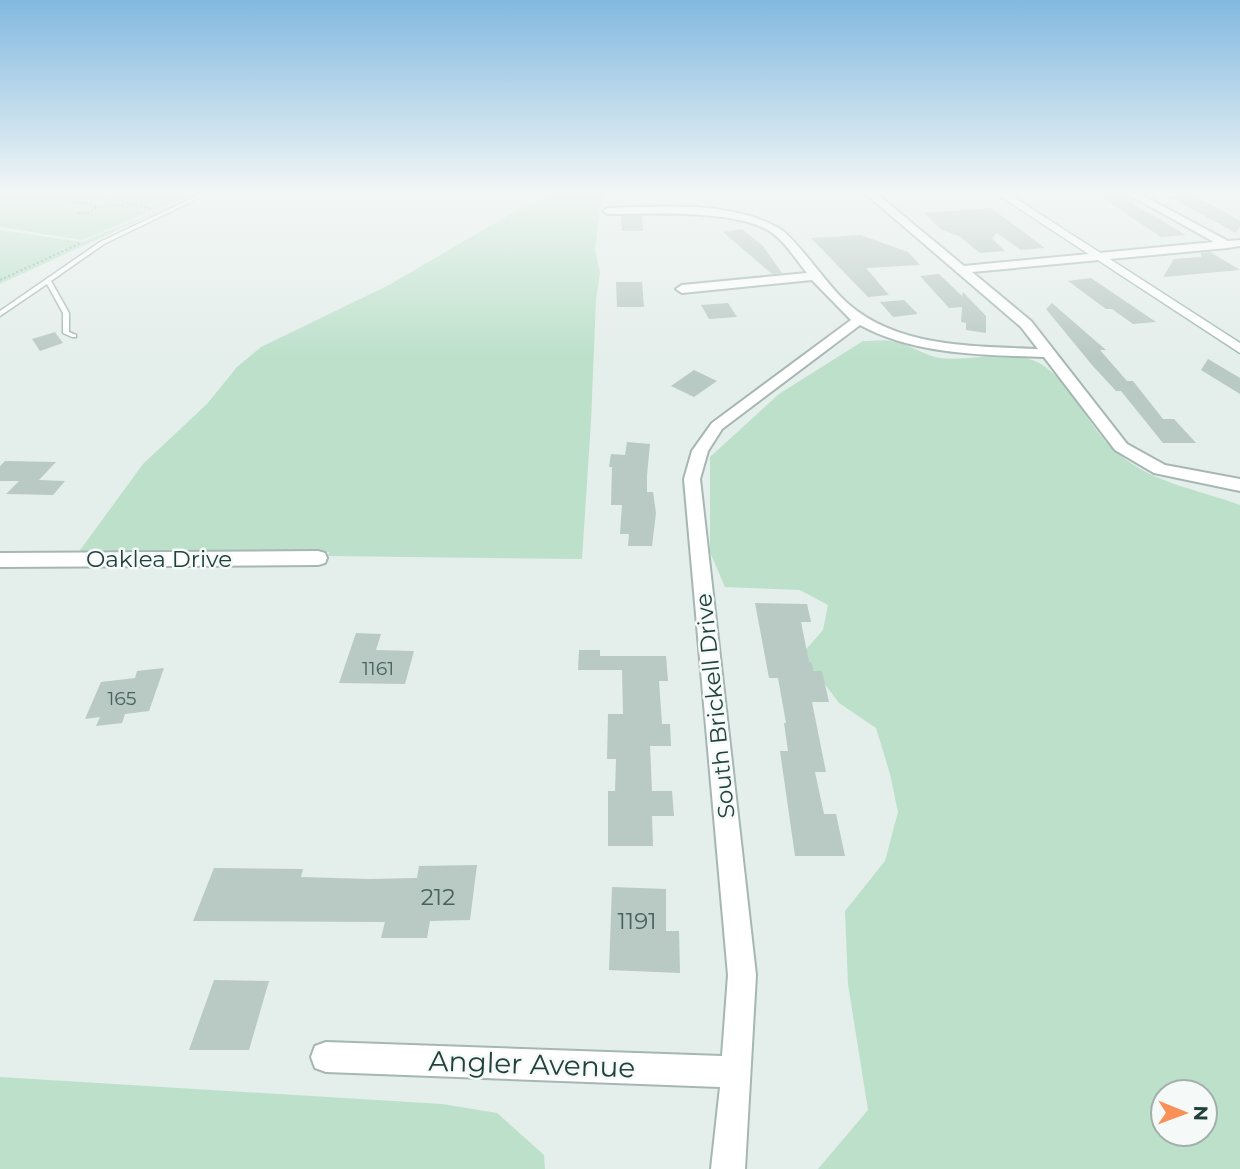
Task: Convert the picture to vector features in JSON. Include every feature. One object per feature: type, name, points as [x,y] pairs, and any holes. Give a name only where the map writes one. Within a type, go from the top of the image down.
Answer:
[{"type":"main road","points":[[1084,249],[1240,349]]},
{"type":"street","points":[[794,249],[859,320],[881,330],[946,345],[1048,353]]},
{"type":"street","points":[[936,249],[1026,324],[1121,447],[1160,469],[1240,485]]},
{"type":"street","points":[[962,270],[1180,249]]},
{"type":"street","points":[[682,289],[817,275]]},
{"type":"street","name":"South Brickell Drive","points":[[728,1169],[742,975],[692,479],[695,463],[706,439],[718,426],[859,320]]},
{"type":"street","name":"Oaklea Drive","points":[[0,560],[318,558]]},
{"type":"street","name":"Angler Avenue","points":[[326,1057],[737,1072]]},
{"type":"lane","points":[[0,314],[96,249]]},
{"type":"lane","points":[[48,280],[66,313],[66,333],[74,337]]},
{"type":"green space","points":[[0,249],[77,249],[0,284]]},
{"type":"green space","points":[[451,249],[595,249],[600,273],[596,299],[582,559],[328,556],[329,552],[78,553],[143,464],[207,404],[237,367],[261,347],[389,285]]},
{"type":"green space","points":[[863,341],[887,341],[940,358],[1005,356],[1030,359],[1041,364],[1061,381],[1101,436],[1124,458],[1172,483],[1240,505],[1240,1169],[818,1169],[868,1110],[848,984],[845,911],[885,861],[898,812],[876,728],[839,703],[802,654],[823,630],[828,605],[800,590],[725,587],[710,552],[710,457],[779,394]]},
{"type":"green space","points":[[0,1077],[442,1104],[497,1113],[544,1155],[545,1169],[0,1169]]},
{"type":"building","points":[[742,249],[765,249],[782,273],[772,274]]},
{"type":"building","points":[[821,249],[898,249],[908,252],[920,265],[866,268],[889,295],[868,297]]},
{"type":"building","points":[[975,249],[1003,249],[1005,251],[980,253]]},
{"type":"building","points":[[1210,252],[1240,270],[1163,277],[1174,259],[1201,257],[1201,253]]},
{"type":"building","points":[[939,274],[962,296],[963,292],[986,316],[986,333],[966,330],[966,323],[961,322],[962,307],[949,308],[920,276]]},
{"type":"building","points":[[1091,278],[1156,322],[1133,324],[1112,309],[1106,309],[1068,281]]},
{"type":"building","points":[[616,282],[642,282],[644,307],[617,307]]},
{"type":"building","points":[[904,300],[918,314],[893,317],[880,302]]},
{"type":"building","points":[[728,303],[737,317],[709,319],[701,305]]},
{"type":"building","points":[[1052,303],[1106,350],[1100,350],[1127,381],[1133,381],[1163,419],[1174,419],[1196,443],[1163,443],[1121,391],[1116,391],[1092,365],[1046,309]]},
{"type":"building","points":[[55,332],[63,343],[40,351],[32,339]]},
{"type":"building","points":[[1208,359],[1240,378],[1240,394],[1201,370]]},
{"type":"building","points":[[694,370],[717,381],[694,397],[671,386]]},
{"type":"building","points":[[627,442],[650,444],[647,492],[653,492],[656,513],[652,546],[628,546],[629,534],[620,534],[622,505],[611,505],[611,454],[625,455]]},
{"type":"building","points":[[5,461],[56,462],[39,480],[65,481],[53,495],[6,494],[19,481],[0,481],[0,466]]},
{"type":"building","points":[[755,603],[807,604],[811,622],[801,622],[809,662],[814,671],[822,671],[829,702],[812,702],[826,772],[815,772],[824,814],[836,814],[845,856],[795,856],[780,751],[788,751],[786,723],[778,678],[769,678]]},
{"type":"building","points":[[356,633],[381,634],[376,650],[414,651],[405,684],[339,683]]},
{"type":"building","points":[[579,650],[600,650],[600,656],[666,656],[668,681],[659,681],[662,724],[670,724],[671,746],[650,746],[652,791],[672,791],[674,816],[652,816],[653,846],[608,846],[608,791],[615,791],[616,759],[607,759],[608,714],[623,714],[622,670],[578,670]]},
{"type":"building","points":[[164,668],[149,711],[125,714],[122,723],[96,726],[100,717],[85,719],[101,682],[135,678],[137,671]]},
{"type":"building","points":[[477,865],[470,920],[430,921],[427,938],[381,938],[385,922],[193,921],[214,868],[303,869],[301,877],[369,879],[417,878],[419,866]]},
{"type":"building","points":[[612,887],[666,889],[666,931],[679,931],[680,973],[609,970]]},
{"type":"building","points":[[214,980],[269,981],[249,1050],[189,1050]]}]
